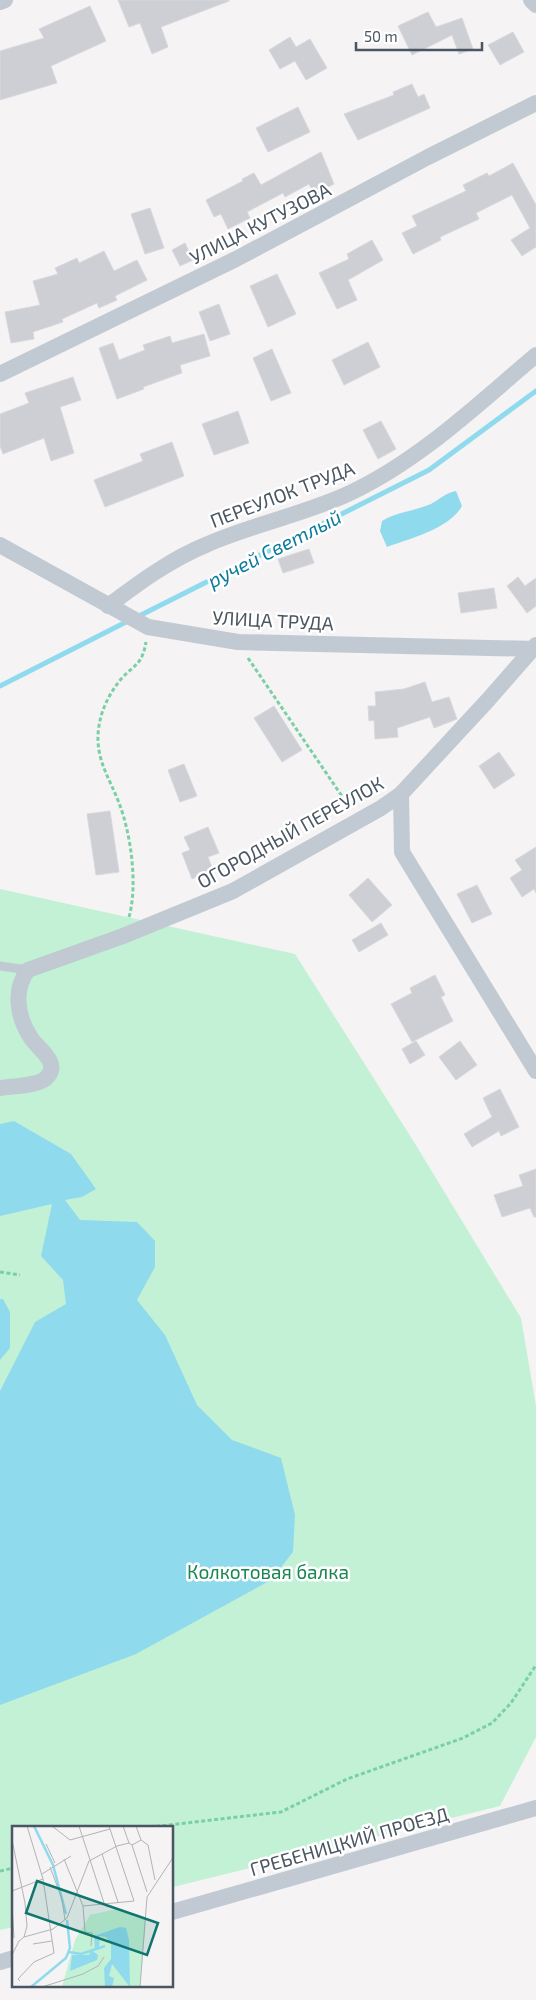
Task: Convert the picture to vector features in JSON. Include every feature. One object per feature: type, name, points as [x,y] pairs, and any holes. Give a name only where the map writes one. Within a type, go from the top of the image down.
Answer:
[{"type":"street","points":[[0,2],[5,0]]},
{"type":"street","points":[[531,0],[536,5]]},
{"type":"street","name":"УЛИЦА КУТУЗОВА","points":[[0,374],[236,259],[428,157],[536,103]]},
{"type":"street","name":"ПЕРЕУЛОК ТРУДА","points":[[108,606],[162,566],[207,544],[359,488],[399,464],[451,426],[536,355]]},
{"type":"street","name":"УЛИЦА ТРУДА","points":[[0,545],[146,626],[238,642],[534,647]]},
{"type":"street","name":"ОГОРОДНЫЙ ПЕРЕУЛОК","points":[[28,970],[123,936],[233,891],[359,821],[401,794],[534,647]]},
{"type":"street","points":[[401,794],[402,852],[536,1071]]},
{"type":"street","points":[[0,1088],[44,1080],[50,1072],[51,1063],[45,1052],[32,1040],[24,1026],[18,988],[28,970]]},
{"type":"street","name":"ГРЕБЕНИЦКИЙ ПРОЕЗД","points":[[174,1911],[536,1808]]},
{"type":"lane","points":[[0,966],[28,970]]},
{"type":"path","points":[[123,936],[132,906],[128,834],[119,802],[106,778],[98,753],[98,734],[100,719],[107,700],[122,678],[136,667],[144,652],[146,626]]},
{"type":"path","points":[[238,642],[359,821]]},
{"type":"path","points":[[0,1272],[20,1275]]},
{"type":"path","points":[[160,1826],[281,1812],[346,1779],[463,1738],[492,1723],[511,1703],[536,1665]]},
{"type":"green space","name":"Колкотовая балка","points":[[0,889],[295,954],[414,1142],[521,1318],[536,1406],[536,1737],[500,1806],[174,1887],[174,1826],[12,1826],[12,1927],[0,1930]]},
{"type":"water","points":[[456,491],[462,506],[448,521],[429,532],[387,547],[380,531],[382,521],[431,504]]},
{"type":"water","points":[[14,1121],[71,1154],[96,1189],[82,1197],[65,1200],[80,1220],[137,1222],[155,1241],[155,1267],[137,1300],[165,1335],[197,1405],[232,1440],[281,1458],[295,1515],[293,1552],[271,1580],[136,1654],[0,1705],[0,1391],[35,1322],[66,1304],[63,1280],[41,1256],[52,1204],[0,1216],[0,1124]]},
{"type":"water","points":[[0,1299],[3,1299],[10,1312],[10,1348],[0,1360]]},
{"type":"building","points":[[118,0],[229,1],[161,27],[168,47],[152,54],[140,23],[129,27]]},
{"type":"building","points":[[90,6],[106,41],[51,66],[57,83],[0,100],[0,51],[44,38],[39,29]]},
{"type":"building","points":[[428,12],[436,27],[462,18],[473,49],[459,54],[452,35],[412,55],[398,26]]},
{"type":"building","points":[[513,32],[524,52],[500,65],[488,45]]},
{"type":"building","points":[[290,37],[296,47],[310,39],[327,68],[306,80],[295,61],[280,69],[269,50]]},
{"type":"building","points":[[412,84],[418,97],[424,94],[430,108],[358,140],[344,114],[394,95],[393,92]]},
{"type":"building","points":[[298,107],[310,132],[268,152],[256,128]]},
{"type":"building","points":[[321,152],[334,184],[314,194],[309,184],[285,197],[283,193],[247,212],[250,218],[228,229],[221,214],[214,217],[206,200],[243,181],[242,179],[254,173],[261,185]]},
{"type":"building","points":[[513,163],[536,205],[536,247],[522,256],[511,240],[530,228],[512,195],[476,213],[479,219],[440,237],[441,240],[413,254],[402,233],[417,226],[412,216],[466,191],[463,185],[487,173],[489,176]]},
{"type":"building","points":[[150,208],[164,248],[145,254],[131,214]]},
{"type":"building","points":[[372,240],[383,260],[348,280],[357,300],[337,309],[319,273],[349,259],[347,254]]},
{"type":"building","points":[[185,243],[193,260],[180,266],[172,250]]},
{"type":"building","points":[[104,251],[114,271],[137,260],[147,280],[115,296],[117,300],[99,308],[97,303],[62,319],[63,322],[33,332],[34,339],[11,343],[5,312],[40,305],[33,281],[58,274],[55,268],[77,258],[79,263]]},
{"type":"building","points":[[277,274],[296,314],[268,327],[250,286]]},
{"type":"building","points":[[219,304],[230,334],[210,341],[199,312]]},
{"type":"building","points":[[204,334],[210,356],[180,365],[182,373],[117,399],[99,348],[113,343],[119,360],[145,350],[143,345],[170,336],[172,343]]},
{"type":"building","points":[[368,342],[380,367],[344,385],[332,360]]},
{"type":"building","points":[[272,349],[291,393],[271,401],[253,358]]},
{"type":"building","points":[[73,377],[81,400],[60,407],[74,453],[51,461],[44,438],[3,454],[0,446],[0,414],[29,403],[25,393]]},
{"type":"building","points":[[238,411],[249,443],[214,455],[202,424]]},
{"type":"building","points":[[381,421],[396,449],[378,459],[363,430]]},
{"type":"building","points":[[172,442],[184,476],[105,507],[94,480],[143,461],[140,454]]},
{"type":"building","points":[[309,549],[314,563],[283,573],[278,559]]},
{"type":"building","points":[[518,577],[525,586],[536,578],[536,606],[527,613],[507,586]]},
{"type":"building","points":[[494,588],[497,608],[461,613],[458,593]]},
{"type":"building","points":[[425,682],[432,702],[449,697],[457,719],[434,728],[430,717],[397,728],[398,737],[375,739],[374,720],[369,721],[368,706],[376,706],[375,692],[404,689]]},
{"type":"building","points":[[274,706],[302,750],[282,762],[254,718]]},
{"type":"building","points":[[499,752],[515,775],[494,789],[479,766]]},
{"type":"building","points":[[184,764],[197,796],[180,802],[168,770]]},
{"type":"building","points":[[110,811],[119,872],[96,875],[87,814]]},
{"type":"building","points":[[208,827],[219,853],[208,857],[213,870],[192,879],[182,853],[190,850],[184,837]]},
{"type":"building","points":[[536,847],[536,893],[534,889],[522,897],[510,878],[522,870],[515,860]]},
{"type":"building","points":[[368,878],[392,905],[372,922],[349,895]]},
{"type":"building","points":[[477,885],[492,914],[472,923],[457,894]]},
{"type":"building","points":[[381,923],[388,935],[359,952],[352,940]]},
{"type":"building","points":[[435,975],[445,995],[441,997],[453,1021],[412,1042],[391,1004],[412,993],[410,988]]},
{"type":"building","points":[[416,1041],[425,1055],[410,1064],[402,1049]]},
{"type":"building","points":[[460,1041],[477,1065],[456,1080],[439,1057]]},
{"type":"building","points":[[500,1089],[519,1127],[501,1136],[499,1131],[472,1147],[464,1134],[492,1117],[483,1098]]},
{"type":"building","points":[[536,1169],[536,1217],[534,1217],[530,1208],[502,1217],[494,1195],[523,1186],[519,1175]]},
{"type":"waterway","name":"ручей Светлый","points":[[137,617],[429,470],[536,391]]},
{"type":"waterway","name":"ручей Светлый","points":[[0,686],[130,620]]}]
